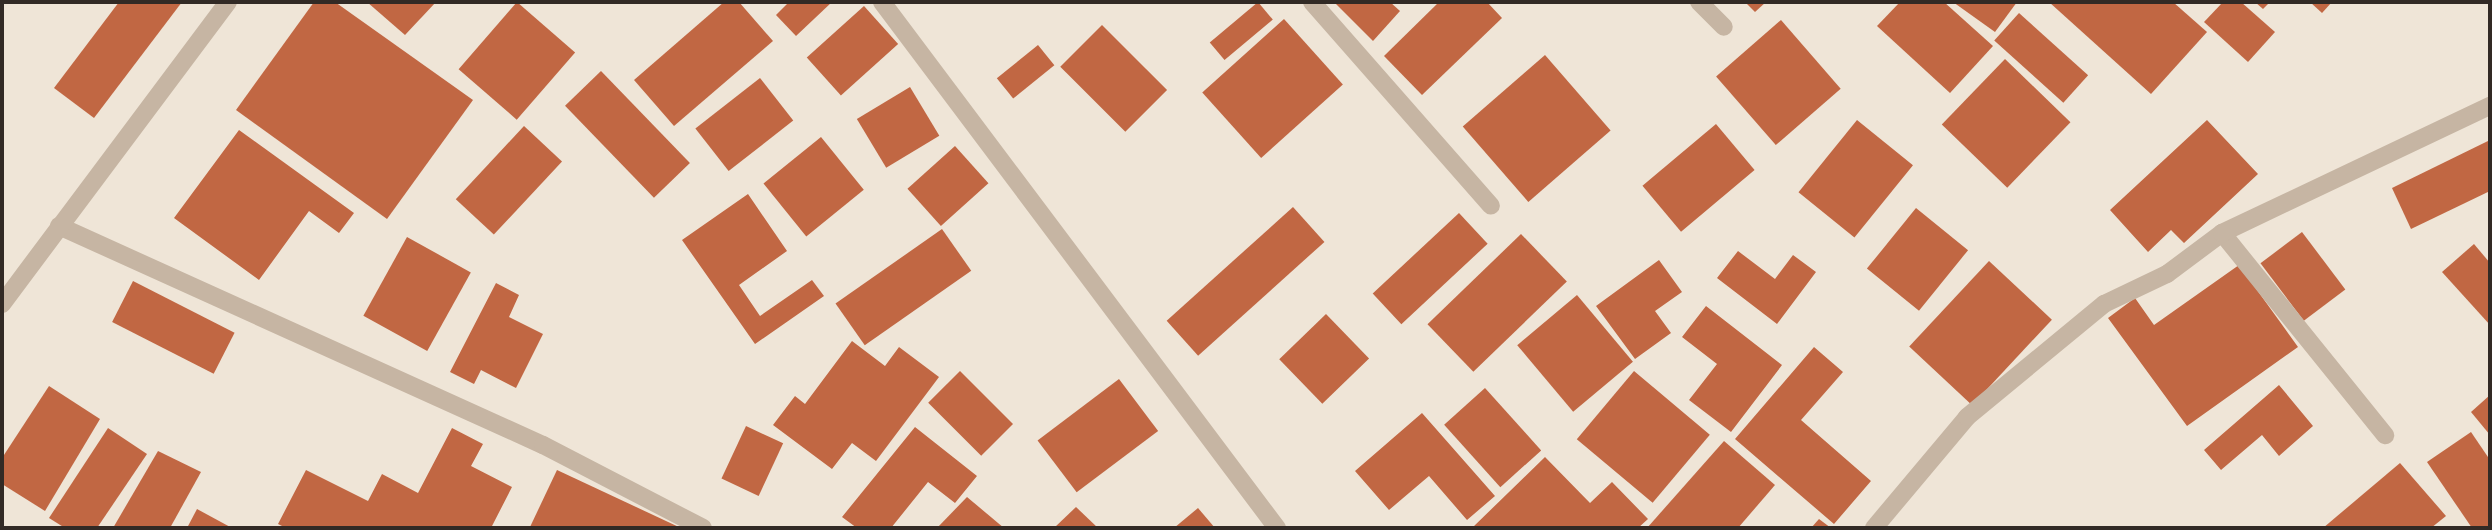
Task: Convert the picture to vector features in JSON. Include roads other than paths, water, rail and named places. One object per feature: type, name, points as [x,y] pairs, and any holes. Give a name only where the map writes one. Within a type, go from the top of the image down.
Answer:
[{"type":"street","points":[[2,304],[228,2]]},
{"type":"street","points":[[882,2],[1277,528]]},
{"type":"street","points":[[1312,2],[1492,206]]},
{"type":"street","points":[[1699,2],[1724,27]]},
{"type":"street","points":[[1874,528],[1967,417],[2104,304],[2168,274],[2222,233],[2490,106]]},
{"type":"street","points":[[59,226],[543,445],[703,528]]},
{"type":"street","points":[[2222,233],[2385,435]]}]
